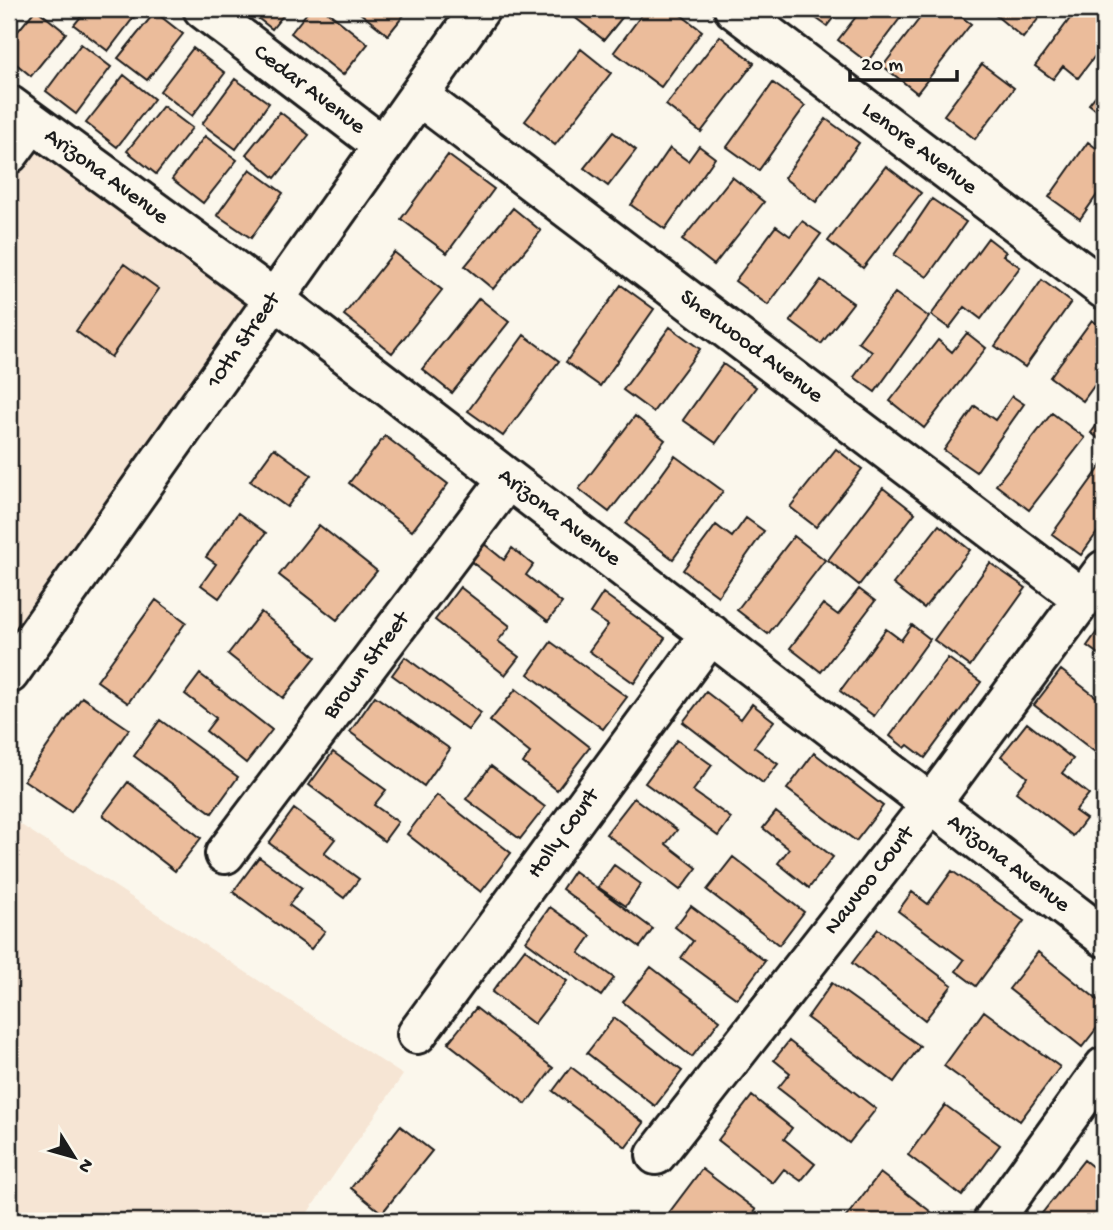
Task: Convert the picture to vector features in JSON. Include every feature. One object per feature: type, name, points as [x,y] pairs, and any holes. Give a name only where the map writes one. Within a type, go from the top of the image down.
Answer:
[{"type":"street","name":"Cedar Avenue","points":[[203,9],[383,146]]},
{"type":"street","name":"10th Street","points":[[9,674],[480,9]]},
{"type":"street","name":"Lenore Avenue","points":[[734,9],[1104,289]]},
{"type":"street","name":"Sherwood Avenue","points":[[419,96],[1093,584]]},
{"type":"street","points":[[9,154],[21,114]]},
{"type":"street","name":"Arizona Avenue","points":[[21,114],[274,299],[1104,937]]},
{"type":"street","name":"Brown Street","points":[[225,854],[508,479]]},
{"type":"street","name":"Nauvoo Court","points":[[656,1154],[931,804],[1093,584]]},
{"type":"street","name":"Holly Court","points":[[417,1034],[711,634]]},
{"type":"street","points":[[993,1221],[1104,1067]]},
{"type":"shaded area","points":[[38,132],[249,299],[9,639],[9,169]]},
{"type":"shaded area","points":[[9,817],[403,1075],[302,1221],[9,1221]]},
{"type":"building","points":[[36,9],[66,33],[31,76],[9,58],[9,42]]},
{"type":"building","points":[[87,9],[140,9],[108,51],[74,25]]},
{"type":"building","points":[[246,9],[288,9],[272,29]]},
{"type":"building","points":[[310,9],[324,9],[368,44],[343,75],[291,33]]},
{"type":"building","points":[[355,9],[409,9],[388,35]]},
{"type":"building","points":[[578,9],[629,9],[604,40],[573,16]]},
{"type":"building","points":[[646,9],[673,9],[702,31],[661,87],[614,52]]},
{"type":"building","points":[[803,9],[840,9],[827,26]]},
{"type":"building","points":[[862,9],[907,9],[867,62],[838,40]]},
{"type":"building","points":[[927,9],[951,9],[971,24],[917,93],[883,66]]},
{"type":"building","points":[[999,9],[1046,9],[1023,38],[994,14]]},
{"type":"building","points":[[1077,9],[1104,9],[1104,44],[1078,78],[1063,66],[1053,79],[1035,66]]},
{"type":"building","points":[[155,12],[183,34],[147,80],[118,58]]},
{"type":"building","points":[[720,36],[754,63],[701,132],[666,105]]},
{"type":"building","points":[[81,44],[111,67],[76,114],[46,91]]},
{"type":"building","points":[[193,48],[225,73],[192,116],[160,91]]},
{"type":"building","points":[[581,49],[611,73],[555,145],[525,121]]},
{"type":"building","points":[[982,64],[1014,88],[975,139],[944,115]]},
{"type":"building","points":[[124,75],[154,99],[117,147],[86,123]]},
{"type":"building","points":[[235,79],[269,103],[236,149],[202,124]]},
{"type":"building","points":[[773,83],[805,106],[759,170],[727,147]]},
{"type":"building","points":[[1104,85],[1104,116],[1089,104]]},
{"type":"building","points":[[163,106],[192,128],[156,174],[127,151]]},
{"type":"building","points":[[280,112],[309,135],[275,178],[246,154]]},
{"type":"building","points":[[826,119],[859,143],[816,202],[784,178]]},
{"type":"building","points":[[613,132],[636,150],[608,186],[584,168]]},
{"type":"building","points":[[205,136],[237,160],[203,203],[172,179]]},
{"type":"building","points":[[1088,142],[1104,154],[1104,185],[1080,219],[1049,197]]},
{"type":"building","points":[[699,146],[715,158],[665,229],[631,205],[670,148],[688,161]]},
{"type":"building","points":[[448,155],[494,189],[447,253],[401,219]]},
{"type":"building","points":[[886,166],[921,193],[863,268],[828,241]]},
{"type":"building","points":[[250,169],[283,193],[251,238],[217,215]]},
{"type":"building","points":[[732,177],[764,202],[714,265],[682,240]]},
{"type":"building","points":[[932,199],[966,222],[927,277],[894,255]]},
{"type":"building","points":[[513,208],[541,231],[493,289],[465,266]]},
{"type":"building","points":[[802,221],[821,234],[768,305],[735,281],[776,226],[790,236]]},
{"type":"building","points":[[988,238],[1006,252],[1003,255],[1020,267],[981,319],[965,307],[949,328],[931,315]]},
{"type":"building","points":[[394,252],[442,290],[392,353],[344,315]]},
{"type":"building","points":[[124,264],[159,289],[111,357],[76,331]]},
{"type":"building","points":[[821,280],[853,303],[821,344],[790,321]]},
{"type":"building","points":[[1042,280],[1071,302],[1025,367],[995,346]]},
{"type":"building","points":[[621,285],[654,309],[600,386],[566,362]]},
{"type":"building","points":[[895,293],[929,317],[875,392],[854,377],[872,352],[858,342]]},
{"type":"building","points":[[479,298],[509,322],[452,393],[422,369]]},
{"type":"building","points":[[1092,320],[1104,329],[1104,372],[1083,401],[1050,377]]},
{"type":"building","points":[[670,327],[700,349],[653,412],[623,390]]},
{"type":"building","points":[[967,333],[986,348],[924,428],[890,401],[938,340],[952,352]]},
{"type":"building","points":[[524,335],[559,361],[503,436],[468,411]]},
{"type":"building","points":[[723,364],[756,387],[716,443],[683,420]]},
{"type":"building","points":[[1012,396],[1024,404],[976,472],[944,450],[975,406],[995,420]]},
{"type":"building","points":[[1052,413],[1085,438],[1029,510],[996,485]]},
{"type":"building","points":[[1104,415],[1104,442],[1091,433]]},
{"type":"building","points":[[635,416],[665,440],[609,512],[579,489]]},
{"type":"building","points":[[385,436],[448,484],[412,531],[349,483]]},
{"type":"building","points":[[274,448],[311,475],[287,507],[250,481]]},
{"type":"building","points":[[836,449],[862,469],[816,527],[790,507]]},
{"type":"building","points":[[675,456],[723,491],[673,559],[626,524]]},
{"type":"building","points":[[1104,462],[1104,523],[1081,555],[1052,534]]},
{"type":"building","points":[[883,488],[915,513],[859,585],[828,560]]},
{"type":"building","points":[[238,513],[266,533],[219,598],[201,585],[216,564],[206,557]]},
{"type":"building","points":[[746,518],[764,531],[718,596],[683,570],[716,525],[732,537]]},
{"type":"building","points":[[319,525],[377,571],[337,620],[279,575]]},
{"type":"building","points":[[939,525],[970,550],[924,608],[893,584]]},
{"type":"building","points":[[794,536],[825,560],[768,634],[737,610]]},
{"type":"building","points":[[483,543],[504,560],[512,548],[533,565],[526,575],[562,603],[548,621],[469,560]]},
{"type":"building","points":[[990,563],[1026,588],[970,666],[934,640]]},
{"type":"building","points":[[460,587],[510,626],[498,641],[519,657],[505,675],[435,620]]},
{"type":"building","points":[[859,589],[875,601],[821,672],[790,648],[823,604],[838,615]]},
{"type":"building","points":[[603,593],[665,638],[634,683],[589,651],[608,625],[590,613]]},
{"type":"building","points":[[156,600],[186,622],[128,703],[97,681]]},
{"type":"building","points":[[261,612],[316,657],[283,698],[228,654]]},
{"type":"building","points":[[1104,622],[1104,658],[1087,646]]},
{"type":"building","points":[[912,625],[930,639],[874,716],[840,691],[886,629],[901,640]]},
{"type":"building","points":[[551,642],[627,697],[603,729],[528,674]]},
{"type":"building","points":[[405,657],[481,713],[468,730],[392,675]]},
{"type":"building","points":[[948,658],[981,682],[925,758],[908,745],[905,748],[890,736]]},
{"type":"building","points":[[1061,670],[1104,703],[1104,759],[1034,705]]},
{"type":"building","points":[[200,674],[272,730],[246,763],[206,731],[216,718],[185,694]]},
{"type":"building","points":[[516,689],[590,747],[557,790],[523,763],[530,753],[490,721]]},
{"type":"building","points":[[706,692],[741,719],[752,704],[774,721],[754,747],[778,764],[763,783],[683,722]]},
{"type":"building","points":[[375,696],[450,749],[424,786],[350,732]]},
{"type":"building","points":[[82,697],[129,729],[71,812],[24,780]]},
{"type":"building","points":[[160,720],[238,777],[212,813],[134,756]]},
{"type":"building","points":[[1027,723],[1073,759],[1062,773],[1089,794],[1075,811],[1086,819],[1073,836],[1016,792],[1027,777],[1001,756]]},
{"type":"building","points":[[677,740],[712,765],[693,791],[731,818],[718,836],[645,783]]},
{"type":"building","points":[[333,752],[386,790],[374,805],[398,822],[384,841],[309,785]]},
{"type":"building","points":[[814,753],[883,806],[856,841],[787,789]]},
{"type":"building","points":[[491,766],[545,807],[520,839],[466,799]]},
{"type":"building","points":[[128,782],[201,838],[175,871],[103,815]]},
{"type":"building","points":[[437,795],[511,853],[481,892],[407,834]]},
{"type":"building","points":[[634,798],[677,830],[666,844],[697,868],[680,890],[606,834]]},
{"type":"building","points":[[294,809],[335,839],[324,853],[359,879],[344,898],[269,843]]},
{"type":"building","points":[[776,812],[833,857],[809,888],[778,863],[789,849],[763,828]]},
{"type":"building","points":[[259,857],[302,888],[289,905],[325,931],[311,949],[233,892]]},
{"type":"building","points":[[733,857],[804,912],[779,945],[707,890]]},
{"type":"building","points":[[614,865],[641,884],[626,906],[598,887]]},
{"type":"building","points":[[574,871],[653,929],[640,947],[562,889]]},
{"type":"building","points":[[952,871],[1024,921],[976,986],[956,971],[964,960],[898,911],[912,892],[928,904]]},
{"type":"building","points":[[691,906],[765,961],[737,999],[681,958],[693,941],[675,927]]},
{"type":"building","points":[[550,907],[591,936],[579,953],[614,978],[601,996],[526,941]]},
{"type":"building","points":[[878,929],[952,985],[925,1020],[852,963]]},
{"type":"building","points":[[525,949],[567,981],[534,1024],[492,992]]},
{"type":"building","points":[[1038,952],[1104,1005],[1104,1019],[1082,1047],[1009,989]]},
{"type":"building","points":[[651,967],[720,1020],[692,1057],[623,1002]]},
{"type":"building","points":[[832,983],[920,1046],[894,1082],[807,1018]]},
{"type":"building","points":[[476,1008],[553,1068],[526,1104],[448,1043]]},
{"type":"building","points":[[984,1011],[1060,1067],[1020,1121],[944,1066]]},
{"type":"building","points":[[614,1018],[682,1071],[655,1106],[587,1053]]},
{"type":"building","points":[[789,1041],[876,1109],[849,1143],[778,1088],[790,1073],[774,1060]]},
{"type":"building","points":[[571,1067],[644,1123],[626,1147],[553,1091]]},
{"type":"building","points":[[752,1096],[792,1128],[784,1139],[815,1164],[801,1181],[784,1169],[773,1183],[718,1140]]},
{"type":"building","points":[[945,1105],[1000,1145],[962,1196],[908,1155]]},
{"type":"building","points":[[400,1126],[432,1151],[382,1213],[351,1188]]},
{"type":"building","points":[[1084,1160],[1104,1176],[1104,1221],[1036,1221]]},
{"type":"building","points":[[702,1169],[756,1210],[748,1221],[669,1221],[665,1218]]},
{"type":"building","points":[[880,1173],[943,1221],[843,1221]]}]
